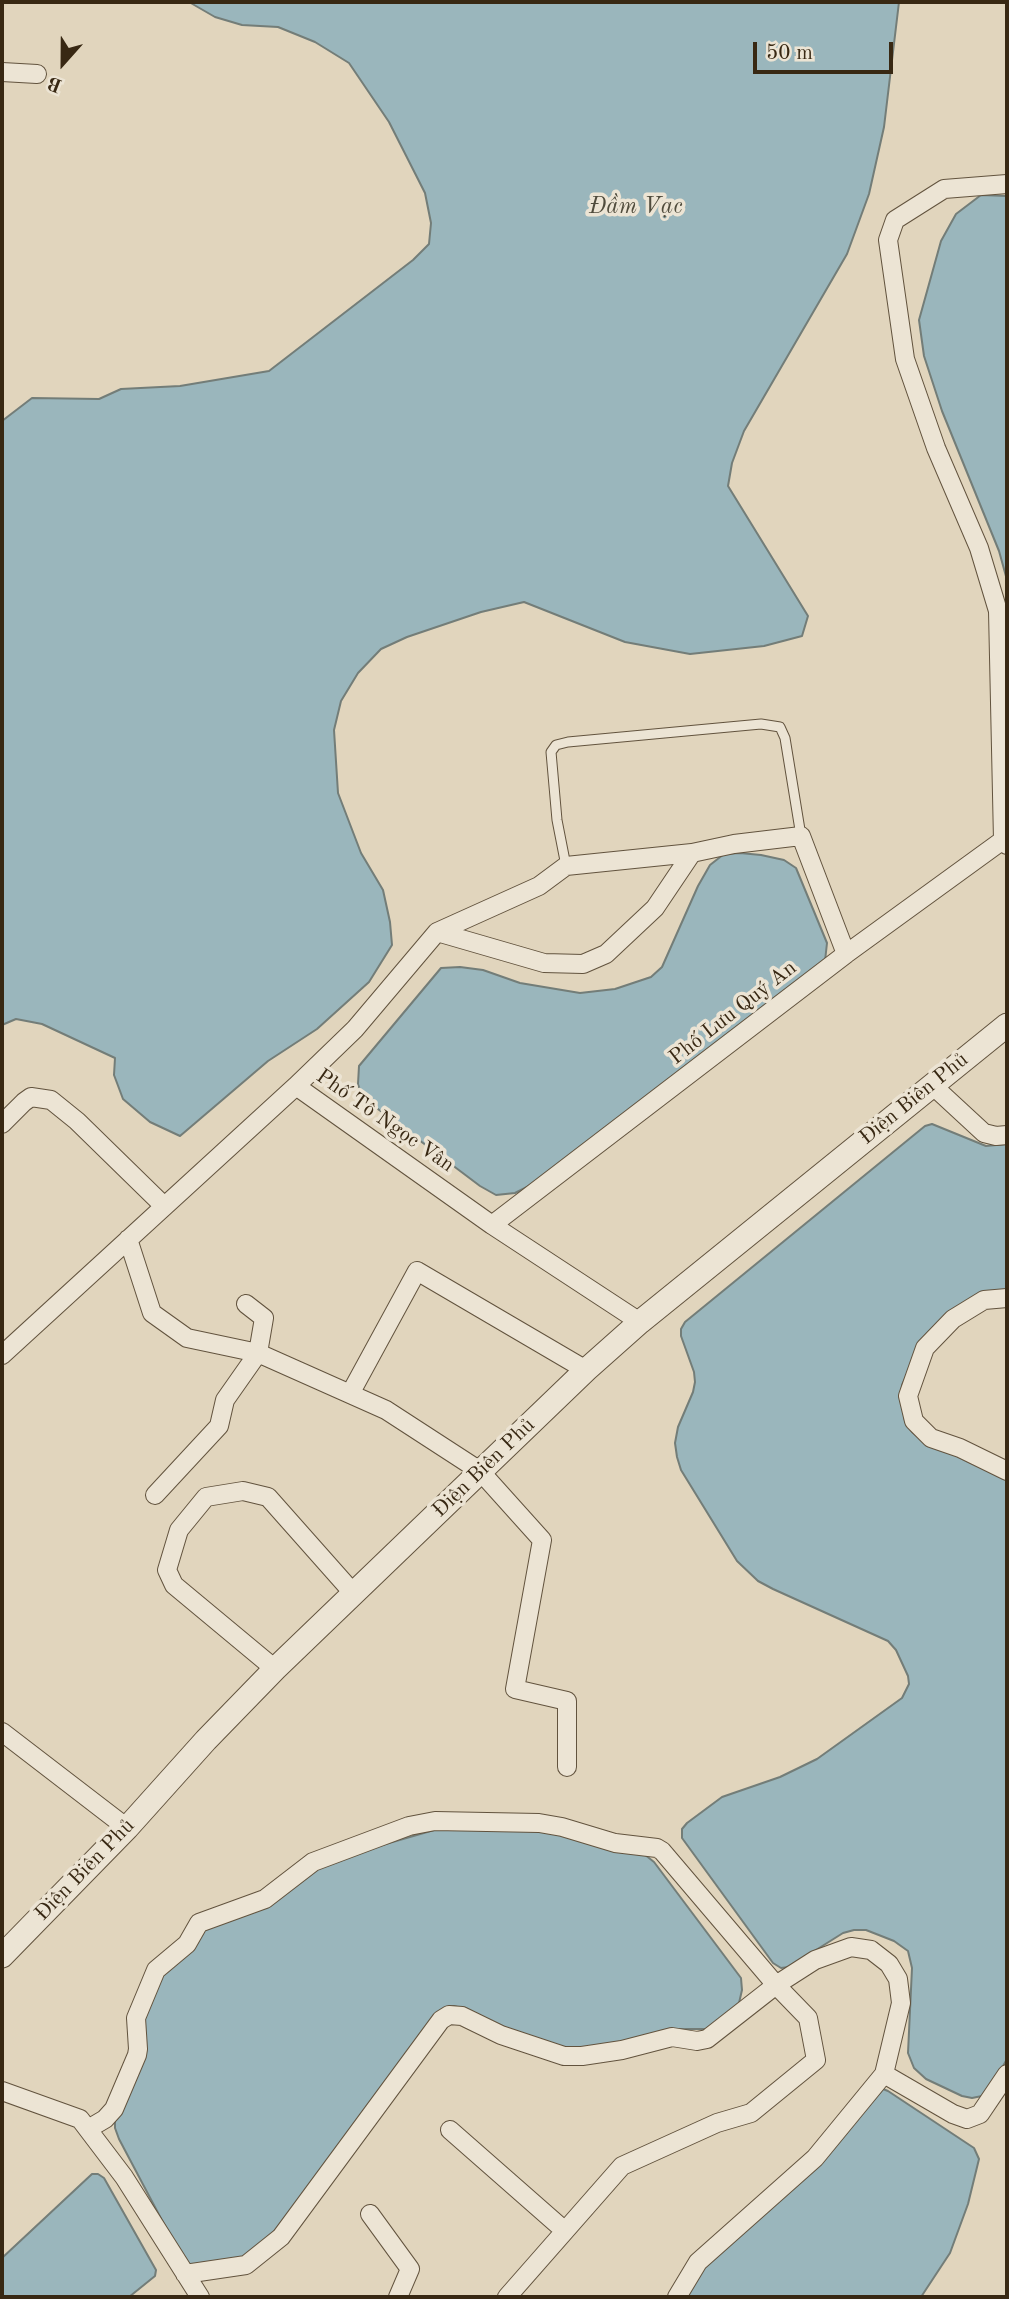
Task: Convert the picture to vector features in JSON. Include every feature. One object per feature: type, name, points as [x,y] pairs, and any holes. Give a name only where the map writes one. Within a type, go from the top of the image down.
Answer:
[{"type":"street","points":[[2,72],[37,74]]},
{"type":"street","points":[[1005,842],[998,611],[979,548],[936,448],[905,359],[888,240],[895,220],[944,189],[1007,184]]},
{"type":"street","points":[[296,1086],[355,1029],[437,932],[540,886],[566,866],[692,853],[734,844],[801,836],[846,954]]},
{"type":"street","name":"Phố Lưu Quý An","points":[[492,1225],[846,954],[1005,842]]},
{"type":"street","points":[[437,932],[544,963],[583,964],[606,954],[655,908],[692,853]]},
{"type":"street","name":"Điện Biên Phủ","points":[[3,1952],[127,1828],[206,1740],[275,1670],[586,1370],[640,1322],[1007,1025]]},
{"type":"street","points":[[931,1084],[984,1133],[1007,1135]]},
{"type":"street","name":"Phố Tô Ngọc Vân","points":[[2,1355],[296,1086],[492,1225],[640,1322]]},
{"type":"street","points":[[2,1124],[31,1097],[51,1101],[77,1121],[164,1206]]},
{"type":"street","points":[[128,1239],[152,1313],[187,1338],[258,1353],[386,1410],[480,1471],[542,1540],[515,1689],[567,1701],[566,1768]]},
{"type":"street","points":[[350,1394],[418,1271],[586,1370]]},
{"type":"street","points":[[1007,1298],[984,1300],[953,1319],[925,1348],[908,1396],[914,1421],[931,1438],[960,1448],[1007,1471]]},
{"type":"street","points":[[155,1495],[219,1426],[225,1401],[258,1353],[264,1318],[246,1304]]},
{"type":"street","points":[[275,1670],[174,1586],[167,1570],[179,1530],[206,1497],[243,1491],[268,1497],[354,1594]]},
{"type":"street","points":[[2,1732],[127,1828]]},
{"type":"street","points":[[89,2129],[105,2119],[114,2109],[138,2049],[136,2018],[153,1976],[162,1964],[187,1944],[199,1923],[264,1899],[301,1869],[328,1855],[409,1826],[435,1821],[539,1823],[615,1843],[657,1848],[808,2018],[816,2060],[751,2113],[717,2123],[622,2166],[507,2297]]},
{"type":"street","points":[[185,2274],[246,2265],[281,2237],[441,2020],[449,2015],[462,2016],[501,2035],[564,2056],[622,2050],[672,2037],[697,2041],[707,2039],[776,1985],[815,1960],[851,1947],[871,1950],[889,1964],[898,1979],[901,2003],[884,2074],[814,2158],[698,2262],[677,2297]]},
{"type":"street","points":[[884,2074],[953,2114],[967,2119],[980,2115],[1007,2074]]},
{"type":"street","points":[[2,2091],[80,2119],[124,2177],[200,2297]]},
{"type":"street","points":[[450,2130],[565,2231]]},
{"type":"street","points":[[370,2214],[410,2269],[398,2297]]},
{"type":"lane","points":[[566,866],[557,820],[551,752],[556,745],[568,743],[761,724],[780,727],[785,738],[801,836]]},
{"type":"water","name":"Đầm Vạc","points":[[189,2],[899,2],[884,127],[869,194],[847,254],[744,431],[732,463],[728,486],[808,616],[802,636],[764,646],[690,654],[625,642],[524,602],[481,612],[407,637],[381,649],[358,673],[341,701],[334,730],[338,793],[361,853],[383,890],[392,945],[369,982],[317,1029],[268,1061],[180,1136],[150,1122],[123,1099],[114,1075],[115,1058],[42,1024],[16,1019],[2,1025],[2,421],[32,398],[99,399],[121,389],[180,386],[269,371],[413,260],[429,244],[431,223],[425,193],[389,122],[349,63],[315,42],[278,27],[242,25],[215,17]]},
{"type":"water","points":[[981,195],[1007,196],[1007,580],[999,551],[942,411],[924,356],[919,320],[941,241],[956,214]]},
{"type":"water","points":[[740,853],[784,860],[796,868],[827,943],[825,961],[533,1184],[515,1193],[496,1195],[480,1186],[362,1097],[358,1084],[359,1066],[441,968],[483,970],[520,983],[580,993],[615,989],[651,977],[662,967],[710,865],[724,854]]},
{"type":"water","points":[[932,1124],[986,1146],[1007,1144],[1007,1291],[916,1355],[902,1385],[901,1398],[905,1421],[912,1432],[923,1441],[1007,1480],[1007,2059],[990,2089],[982,2096],[972,2098],[926,2079],[914,2068],[908,2053],[912,1968],[908,1951],[894,1941],[866,1930],[854,1930],[843,1933],[789,1967],[781,1968],[773,1963],[682,1838],[682,1829],[687,1823],[722,1797],[780,1777],[817,1759],[902,1698],[909,1684],[896,1650],[888,1641],[773,1589],[758,1581],[737,1561],[681,1470],[677,1457],[675,1443],[678,1427],[695,1382],[681,1329],[685,1322],[925,1126]]},
{"type":"water","points":[[455,1824],[550,1830],[644,1854],[654,1862],[741,1978],[739,2003],[715,2026],[708,2029],[681,2029],[577,2051],[503,2029],[465,2009],[454,2006],[446,2008],[310,2189],[260,2248],[239,2260],[189,2265],[184,2262],[115,2128],[141,2022],[155,1982],[201,1931],[330,1860]]},
{"type":"water","points":[[883,2089],[974,2148],[979,2159],[968,2204],[950,2253],[921,2297],[682,2297],[708,2260]]},
{"type":"water","points":[[92,2174],[104,2178],[156,2270],[155,2276],[129,2297],[2,2297],[2,2258]]}]
